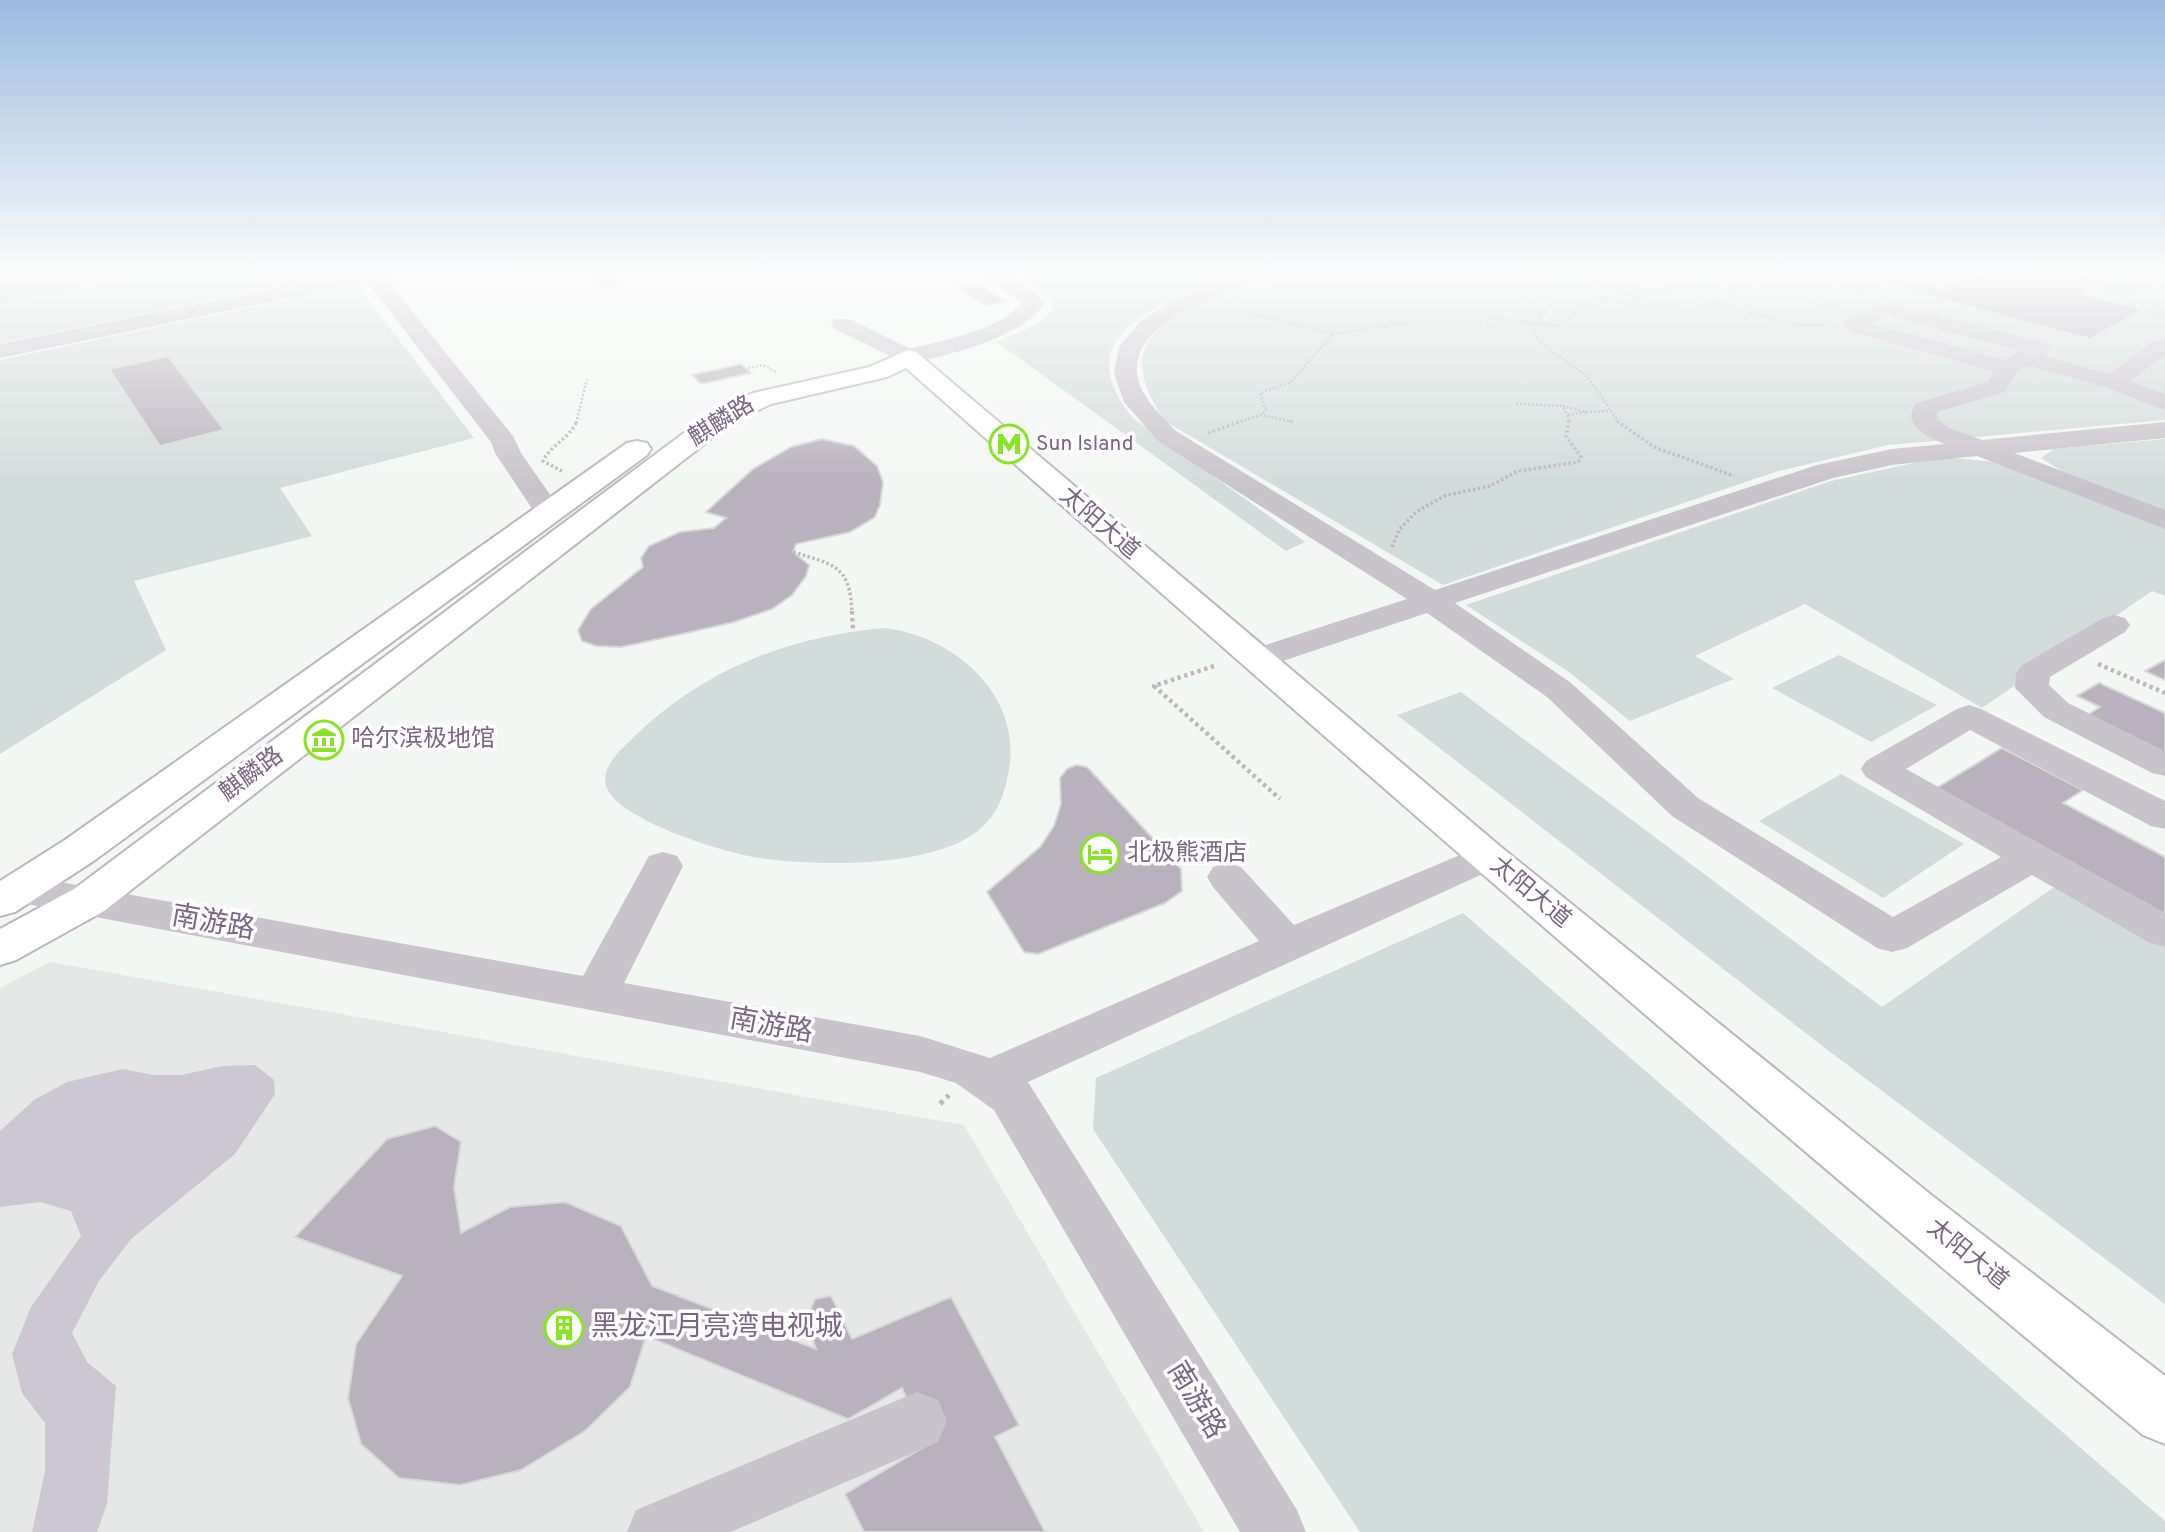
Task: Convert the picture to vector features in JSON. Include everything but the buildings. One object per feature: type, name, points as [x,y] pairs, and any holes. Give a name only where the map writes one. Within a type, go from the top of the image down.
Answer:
[{"type":"main road","name":"麒麟路","points":[[11,895],[705,401],[740,386],[783,375],[865,358],[908,357]]},
{"type":"main road","name":"麒麟路","points":[[0,949],[89,900],[725,415],[755,399],[880,372],[908,357]]},
{"type":"main road","name":"太阳大道","points":[[908,357],[1486,857],[1911,1211],[2165,1414]]},
{"type":"street","points":[[0,351],[42,342]]},
{"type":"street","points":[[432,342],[504,441],[508,453],[550,513]]},
{"type":"street","points":[[879,342],[908,357],[952,342]]},
{"type":"street","points":[[1134,342],[1124,367],[1129,389],[1151,422],[1177,444],[1431,601],[1559,690],[1685,807],[1892,937],[2032,857]]},
{"type":"street","points":[[1944,342],[2024,358]]},
{"type":"street","points":[[1970,342],[2113,382],[2165,403]]},
{"type":"street","points":[[2113,382],[2163,346]]},
{"type":"street","points":[[2024,358],[1997,387],[1925,408],[1924,422],[1940,433],[2165,520]]},
{"type":"street","points":[[1256,659],[1762,492],[1853,465],[1892,457],[2165,430]]},
{"type":"street","points":[[2115,625],[2033,673],[2032,688],[2056,710],[2165,765]]},
{"type":"street","points":[[2161,811],[1969,716],[1879,769],[2165,932]]},
{"type":"street","points":[[987,1080],[1486,857]]},
{"type":"street","points":[[595,995],[663,866]]},
{"type":"street","points":[[1227,877],[1287,946]]},
{"type":"street","name":"南游路","points":[[11,895],[89,900],[920,1054],[972,1070],[1011,1096],[1275,1532]]},
{"type":"lane","points":[[658,1532],[917,1421]]},
{"type":"path","points":[[1177,444],[1261,415],[1266,410],[1260,393],[1291,382],[1325,342]]},
{"type":"path","points":[[1540,342],[1544,349],[1573,364],[1592,380],[1614,419],[1642,442],[1679,459],[1737,477],[1762,492]]},
{"type":"path","points":[[709,377],[763,365],[783,375]]},
{"type":"path","points":[[563,471],[543,461],[548,450],[569,436],[576,423],[587,379]]},
{"type":"path","points":[[1516,404],[1563,406],[1586,412]]},
{"type":"path","points":[[1376,567],[1388,560],[1392,554],[1392,541],[1416,512],[1444,496],[1490,486],[1518,471],[1578,462],[1581,457],[1566,436],[1570,431],[1568,415],[1563,406]]},
{"type":"path","points":[[1568,415],[1609,411]]},
{"type":"path","points":[[1261,415],[1293,422]]},
{"type":"path","points":[[793,552],[835,565],[851,587],[853,631]]},
{"type":"path","points":[[2069,652],[2165,693]]},
{"type":"path","points":[[1214,666],[1154,686],[1279,799]]},
{"type":"shaded area","points":[[83,342],[401,342],[474,438],[280,488],[312,536],[134,581],[166,650],[0,754],[0,360]]},
{"type":"shaded area","points":[[998,342],[1117,342],[1110,358],[1113,386],[1134,419],[1305,542],[1286,551]]},
{"type":"shaded area","points":[[2165,342],[2165,420],[1888,445],[1775,472],[1443,585],[1163,420],[1144,380],[1142,365],[1147,344]]},
{"type":"shaded area","points":[[2165,439],[2165,511],[2062,471],[2041,458],[2054,449]]},
{"type":"shaded area","points":[[1941,457],[1998,462],[2165,526],[2165,596],[2152,591],[1982,708],[1805,604],[1695,656],[1734,679],[1630,721],[1569,672],[1466,605],[1831,481]]},
{"type":"shaded area","points":[[885,628],[937,644],[960,658],[980,676],[995,697],[1006,720],[1011,747],[1002,798],[986,824],[960,842],[934,852],[872,862],[807,862],[754,857],[671,832],[628,810],[613,798],[605,779],[612,760],[657,716],[685,695],[747,661],[780,649],[849,632]]},
{"type":"shaded area","points":[[1839,655],[1937,705],[1871,742],[1772,688]]},
{"type":"shaded area","points":[[1461,692],[1882,1007],[2057,885],[2165,938],[2165,1304],[1825,1048],[1397,715]]},
{"type":"shaded area","points":[[1841,774],[1964,844],[1883,898],[1759,821]]},
{"type":"shaded area","points":[[1463,913],[2165,1521],[2165,1532],[1360,1532],[1093,1129],[1096,1078]]},
{"type":"shaded area","points":[[50,962],[964,1125],[1204,1532],[0,1532],[0,988]]},
{"type":"shaded area","points":[[255,1065],[274,1080],[275,1094],[235,1154],[131,1239],[99,1281],[72,1333],[87,1362],[116,1386],[107,1504],[97,1532],[32,1532],[45,1471],[45,1423],[22,1393],[12,1354],[31,1307],[81,1236],[71,1211],[40,1202],[0,1207],[0,1131],[34,1100],[67,1082],[123,1069],[153,1075],[181,1075],[223,1066]]},
{"type":"place","name":"Sun Island","points":[[1009,444]]},
{"type":"place","name":"哈尔滨极地馆","points":[[324,740]]},
{"type":"place","name":"北极熊酒店","points":[[1100,854]]},
{"type":"place","name":"黑龙江月亮湾电视城","points":[[564,1328]]}]
